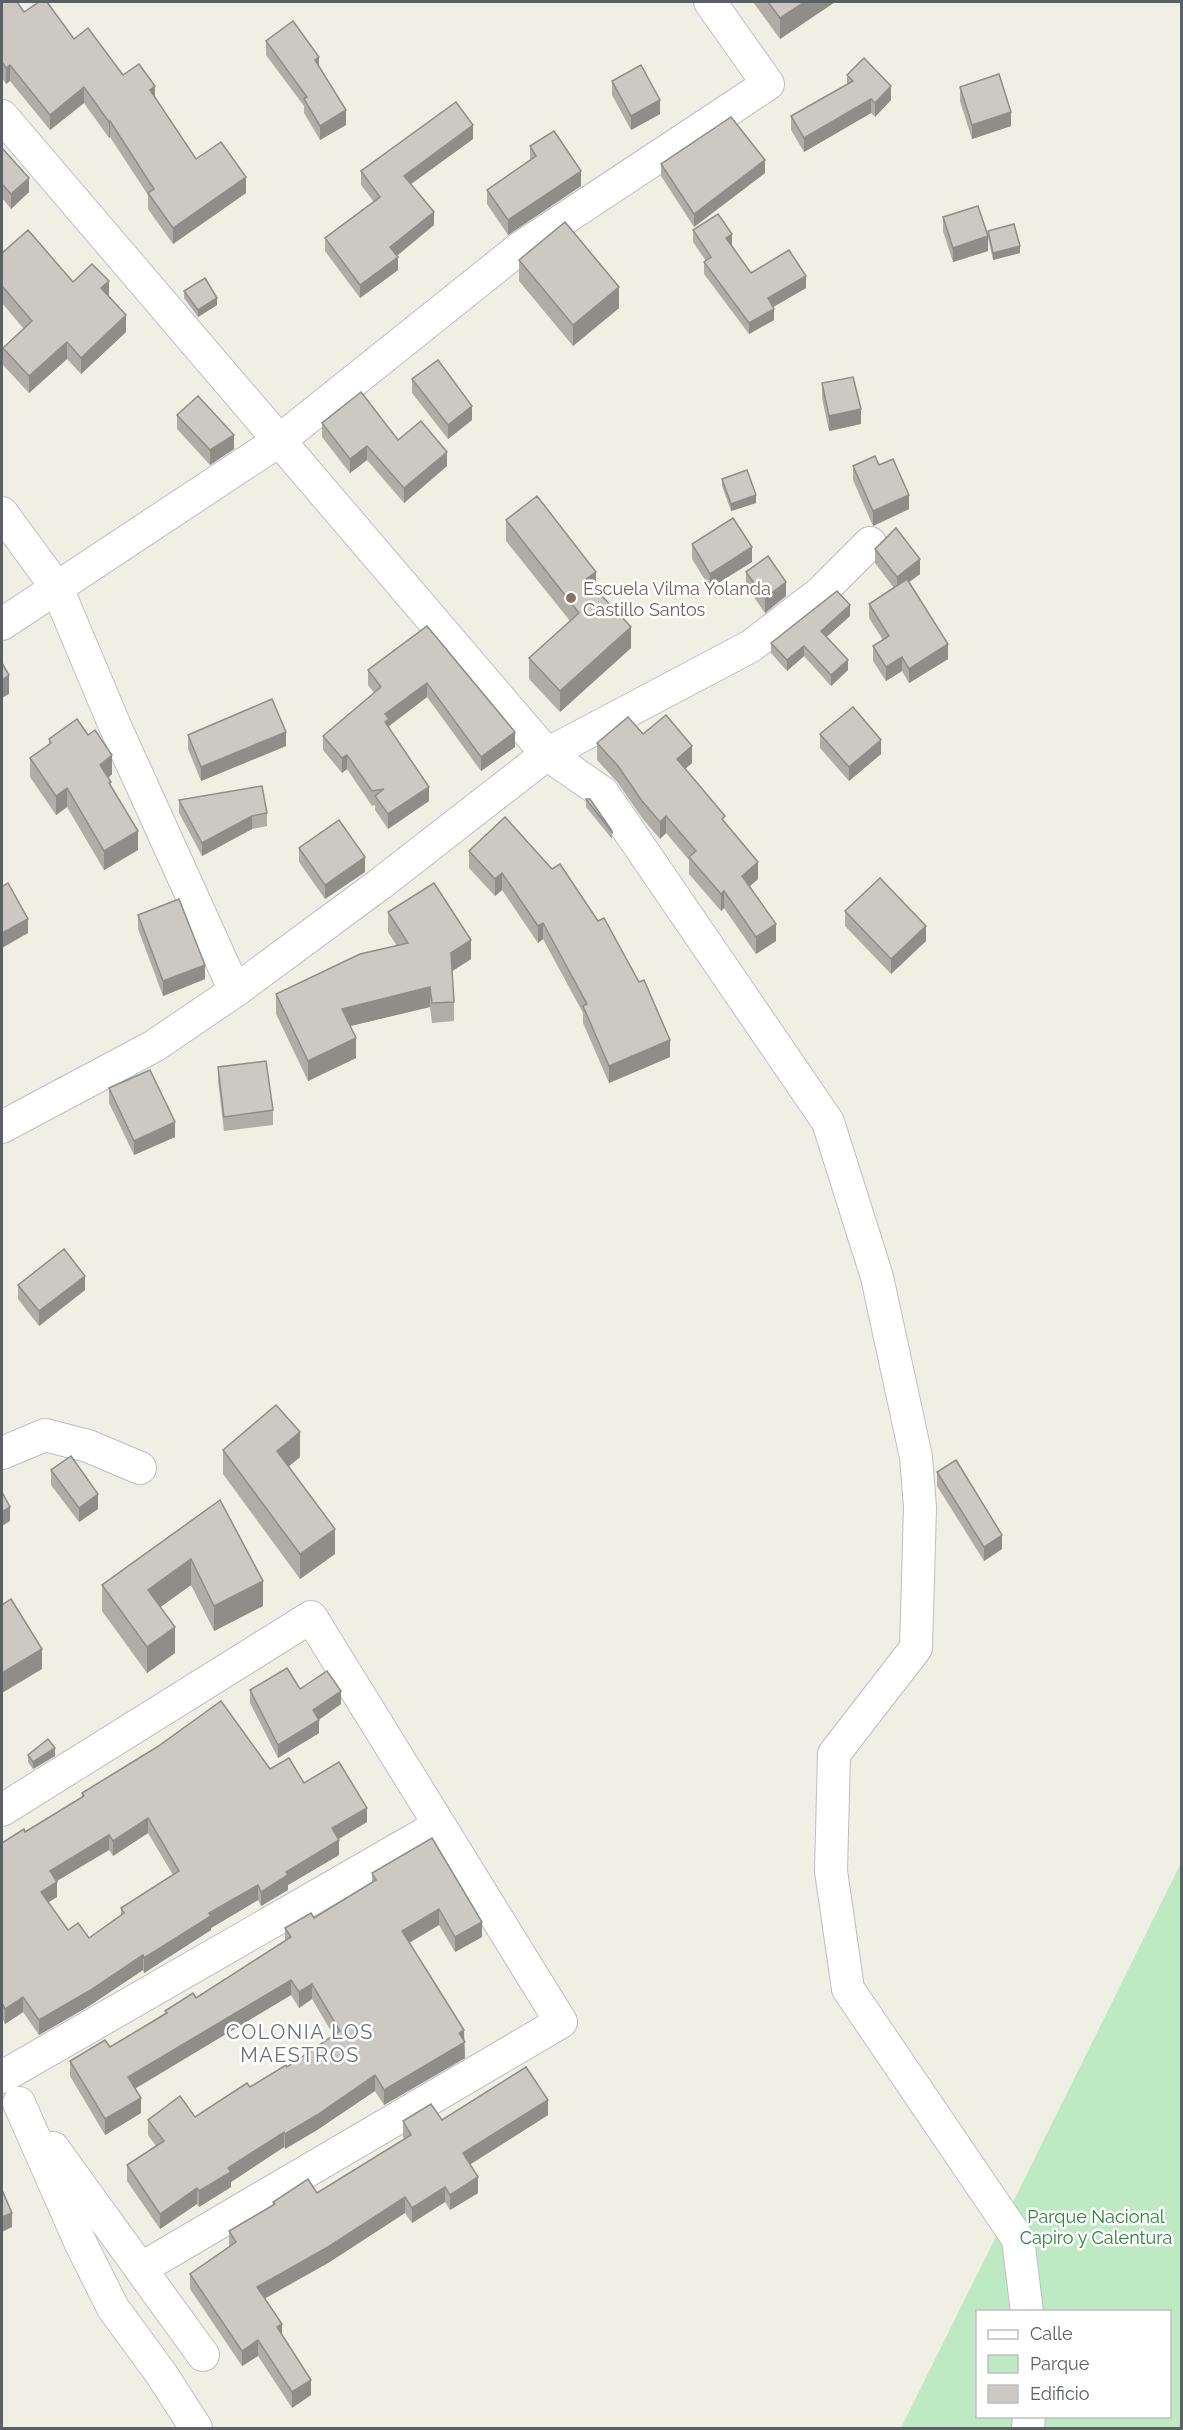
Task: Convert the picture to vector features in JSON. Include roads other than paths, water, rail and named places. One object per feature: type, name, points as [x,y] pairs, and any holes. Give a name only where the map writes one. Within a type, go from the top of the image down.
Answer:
[{"type":"street","points":[[2,624],[280,440],[520,248],[768,84],[710,2]]},
{"type":"street","points":[[2,116],[547,754],[603,793],[828,1122],[877,1277],[916,1457],[920,1507],[916,1648],[834,1754],[831,1870],[848,1989],[1018,2239],[1027,2310]]},
{"type":"street","points":[[2,513],[57,588],[115,726],[235,991]]},
{"type":"street","points":[[2,1127],[154,1046],[235,991],[380,884],[547,754],[751,646],[820,592],[870,543]]},
{"type":"street","points":[[2,1452],[45,1435],[88,1446],[140,1468]]},
{"type":"street","points":[[2,1810],[311,1617],[561,2022],[142,2268]]},
{"type":"street","points":[[203,2355],[2,2077],[438,1826]]},
{"type":"street","points":[[19,2103],[81,2244],[113,2308],[162,2375],[196,2428]]},
{"type":"place","name":"Escuela Vilma Yolanda Castillo Santos","points":[[571,598]]},
{"type":"district","name":"COLONIA LOS MAESTROS","points":[[300,2044]]},
{"type":"park label","name":"Parque Nacional Capiro y Calentura","points":[[1096,2226]]}]
